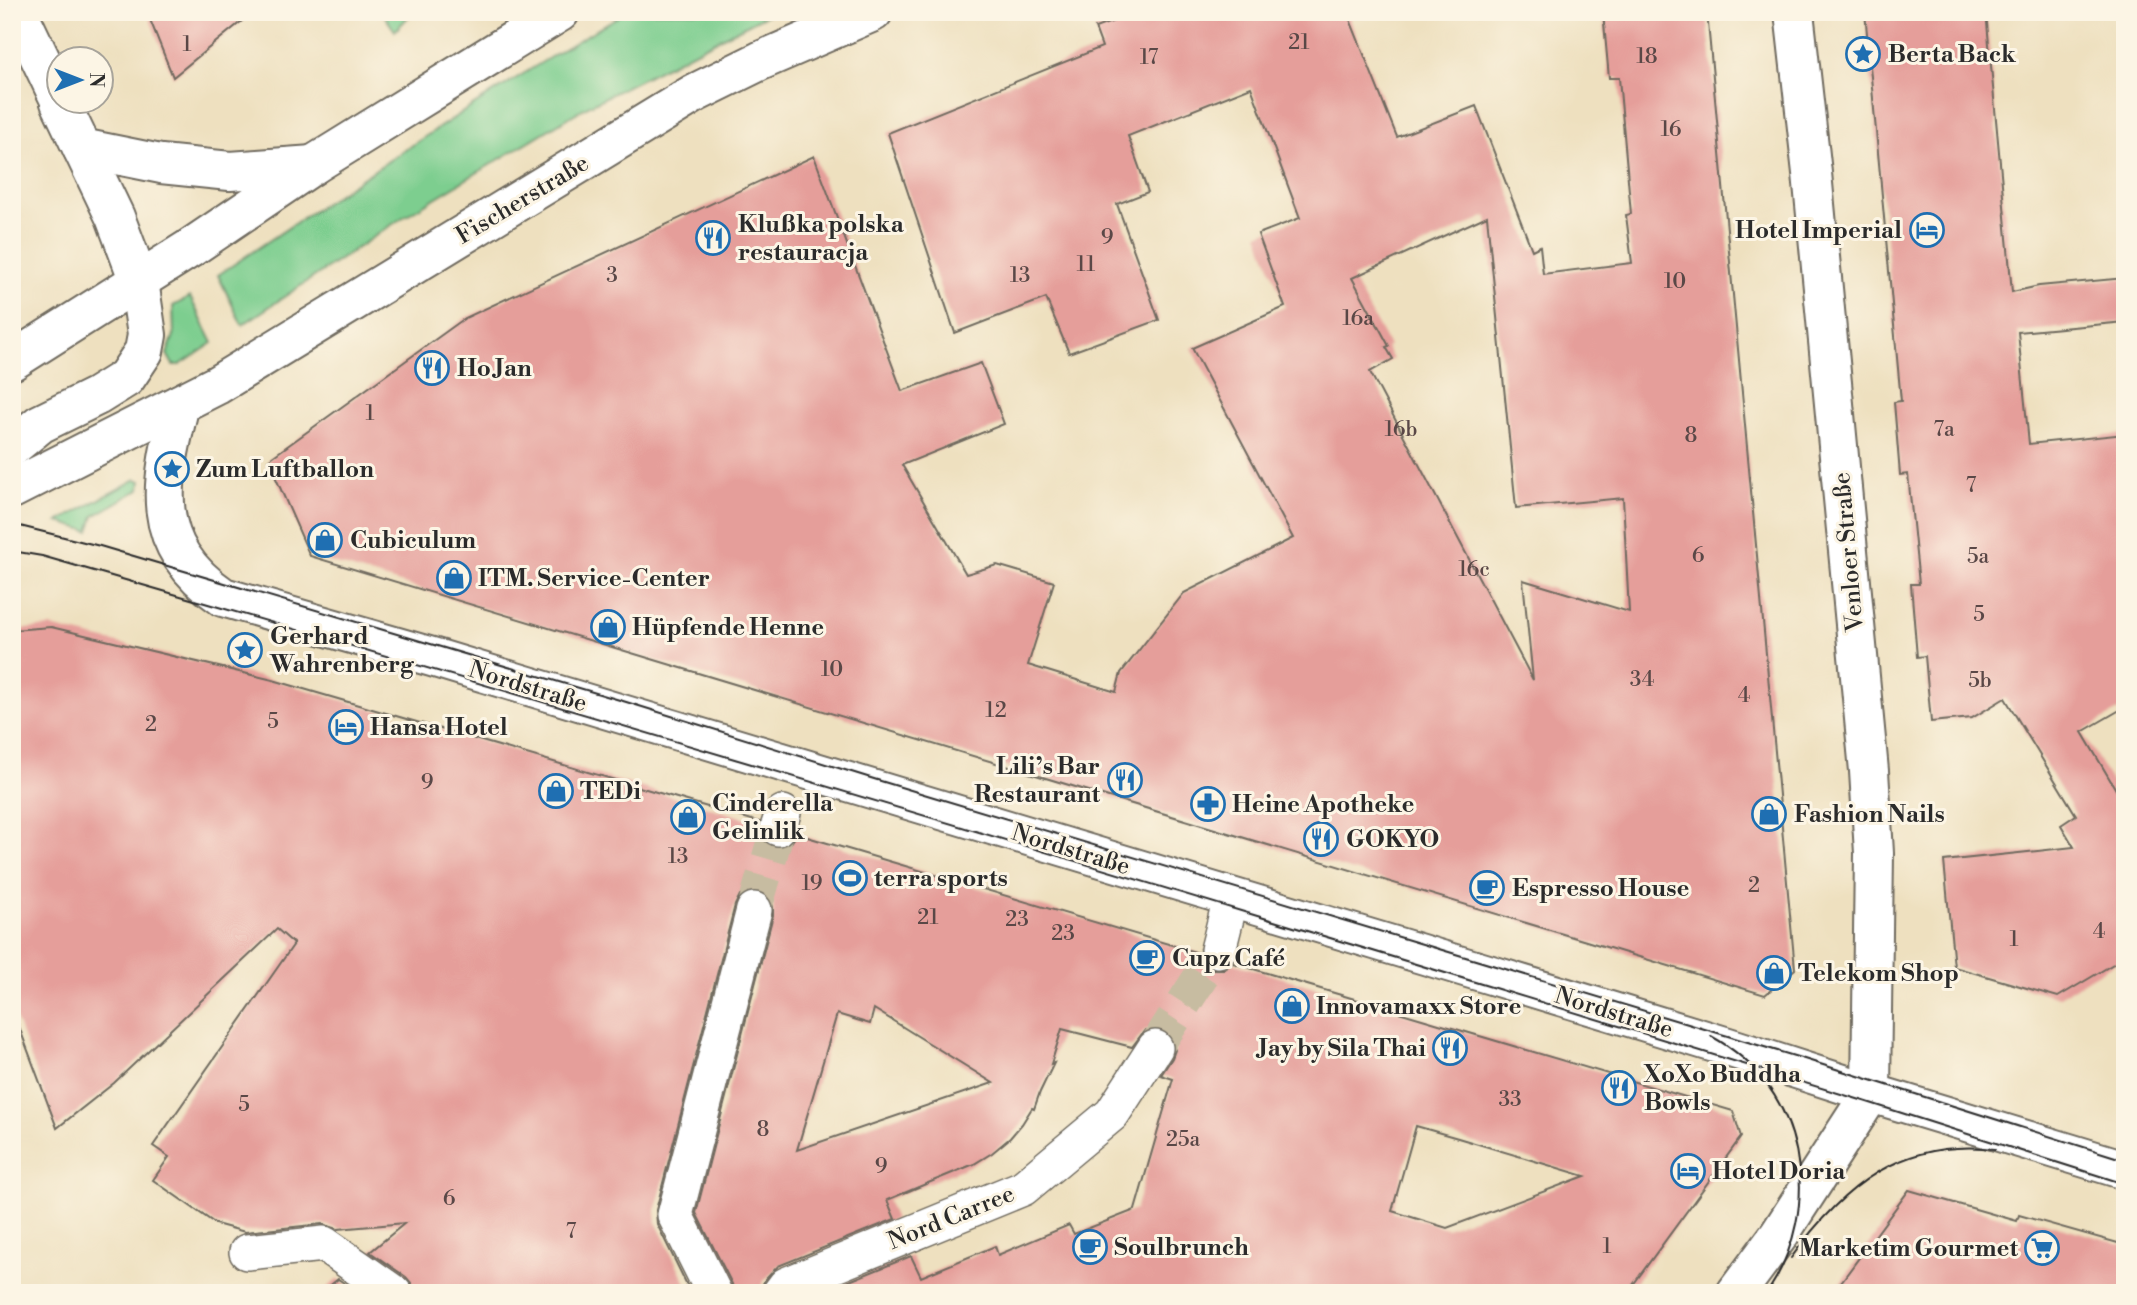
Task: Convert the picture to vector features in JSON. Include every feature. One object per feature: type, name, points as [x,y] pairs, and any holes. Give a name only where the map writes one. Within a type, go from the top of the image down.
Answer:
[{"type":"street","points":[[18,12],[46,71]]},
{"type":"street","points":[[12,361],[139,281],[313,165],[560,12]]},
{"type":"street","name":"Fischerstraße","points":[[12,489],[217,385],[695,93],[760,61],[873,12]]},
{"type":"street","name":"Venloer Straße","points":[[1794,12],[1869,771],[1874,853],[1871,1093]]},
{"type":"street","points":[[12,447],[40,424],[97,396],[126,378],[144,351],[147,335],[139,281],[114,217],[67,116]]},
{"type":"street","points":[[82,148],[161,164],[230,171],[313,165]]},
{"type":"street","name":"Nordstraße","points":[[180,404],[166,459],[164,518],[188,566],[202,583],[223,597],[798,766],[1565,997],[2125,1170]]},
{"type":"street","points":[[1218,950],[1231,898]]},
{"type":"street","points":[[714,1293],[675,1215],[754,910]]},
{"type":"street","name":"Nord Carree","points":[[780,1293],[786,1285],[1023,1188],[1112,1114],[1155,1048]]},
{"type":"street","points":[[1736,1293],[1779,1234],[1871,1093]]},
{"type":"street","points":[[247,1252],[324,1244],[394,1293]]},
{"type":"green space","points":[[382,12],[413,12],[395,31]]},
{"type":"green space","points":[[626,12],[772,12],[586,107],[402,218],[242,325],[218,275],[471,107]]},
{"type":"green space","points":[[190,297],[213,343],[180,365],[173,365],[167,354],[174,335],[173,306]]},
{"type":"green space","points":[[136,479],[141,481],[140,489],[94,516],[89,531],[58,522]]},
{"type":"building","points":[[147,12],[253,12],[173,77]]},
{"type":"building","points":[[1138,12],[1347,12],[1397,137],[1476,106],[1532,250],[1540,246],[1543,274],[1632,263],[1626,215],[1631,214],[1619,78],[1609,78],[1603,12],[1707,12],[1795,969],[1765,995],[310,556],[268,460],[465,318],[814,156],[902,391],[981,363],[1004,424],[902,465],[966,574],[997,565],[1054,582],[1028,665],[1116,692],[1121,673],[1184,593],[1293,538],[1192,348],[1285,307],[1258,234],[1300,218],[1251,87],[1128,136],[1148,192],[1117,204],[1159,320],[1069,353],[1046,298],[955,333],[888,133],[1102,47],[1095,28]],"holes":[[[1487,216],[1516,508],[1623,498],[1629,612],[1523,580],[1533,680],[1370,372],[1393,359],[1386,347],[1389,346],[1352,278]]]},
{"type":"building","points":[[1865,12],[1986,12],[2012,292],[2039,286],[2125,278],[2125,322],[2018,332],[2029,444],[2125,434],[2125,707],[2082,732],[2125,805],[2125,957],[2058,997],[1954,967],[1944,861],[2074,847],[2061,825],[2076,815],[2005,698],[1972,718],[1931,722],[1925,656],[1917,657],[1911,584],[1919,584],[1908,474],[1900,475],[1894,402],[1901,401]]},
{"type":"building","points":[[51,627],[273,680],[759,822],[759,833],[763,841],[772,847],[781,848],[791,843],[797,834],[1199,953],[1204,964],[1212,969],[1224,969],[1233,963],[1733,1111],[1741,1137],[1627,1293],[820,1293],[911,1256],[921,1277],[995,1246],[998,1255],[1069,1225],[1074,1234],[1135,1210],[1173,1079],[1161,1075],[1175,1050],[1173,1040],[1167,1032],[1155,1028],[1145,1030],[1132,1047],[1062,1029],[1051,1064],[1054,1063],[1034,1109],[1032,1108],[1010,1138],[992,1153],[974,1164],[887,1200],[895,1219],[778,1266],[764,1281],[760,1293],[734,1293],[696,1213],[773,915],[769,896],[760,891],[749,891],[740,895],[735,905],[656,1210],[657,1224],[691,1293],[414,1293],[412,1284],[406,1277],[370,1252],[405,1223],[338,1229],[322,1224],[245,1232],[216,1224],[153,1180],[169,1157],[153,1146],[294,944],[277,929],[114,1083],[57,1128],[12,1008],[12,630]],"holes":[[[874,1009],[993,1083],[797,1150],[837,1014],[870,1024]],[[1416,1126],[1458,1138],[1585,1176],[1447,1228],[1392,1211]]]},
{"type":"building","points":[[1909,1190],[2017,1221],[2019,1215],[2125,1245],[2125,1293],[1833,1293]]},
{"type":"building","points":[[338,1279],[359,1293],[321,1293]]},
{"type":"tunnel","points":[[754,910],[778,828]]},
{"type":"tunnel","points":[[1155,1048],[1218,950]]},
{"type":"tram line","points":[[12,524],[100,546],[623,701],[1801,1058],[2125,1160]]},
{"type":"tram line","points":[[12,551],[42,556],[270,622],[954,824],[1864,1101],[2125,1184]]},
{"type":"tram line","points":[[1711,1036],[1743,1058],[1768,1086],[1786,1117],[1796,1151],[1800,1187],[1796,1223],[1785,1259],[1767,1293]]},
{"type":"tram line","points":[[1791,1258],[1832,1209],[1877,1172],[1931,1151],[1995,1149]]},
{"type":"place","name":"Berta Back","points":[[1863,54]]},
{"type":"place","name":"Hotel Imperial","points":[[1927,230]]},
{"type":"place","name":"Klußka polska restauracja","points":[[713,238]]},
{"type":"place","name":"Ho Jan","points":[[432,368]]},
{"type":"place","name":"Zum Luftballon","points":[[172,469]]},
{"type":"place","name":"Cubiculum","points":[[325,540]]},
{"type":"place","name":"ITM. Service-Center","points":[[454,578]]},
{"type":"place","name":"Hüpfende Henne","points":[[608,627]]},
{"type":"place","name":"Gerhard Wahrenberg","points":[[245,650]]},
{"type":"place","name":"Hansa Hotel","points":[[346,727]]},
{"type":"place","name":"Lili’s Bar Restaurant","points":[[1125,780]]},
{"type":"place","name":"TEDi","points":[[556,791]]},
{"type":"place","name":"Heine Apotheke","points":[[1208,804]]},
{"type":"place","name":"Fashion Nails","points":[[1769,814]]},
{"type":"place","name":"Cinderella Gelinlik","points":[[688,817]]},
{"type":"place","name":"GOKYO","points":[[1321,839]]},
{"type":"place","name":"terra sports","points":[[850,878]]},
{"type":"place","name":"Espresso House","points":[[1487,888]]},
{"type":"place","name":"Cupz Café","points":[[1147,958]]},
{"type":"place","name":"Telekom Shop","points":[[1774,973]]},
{"type":"place","name":"Innovamaxx Store","points":[[1292,1006]]},
{"type":"place","name":"Jay by Sila Thai","points":[[1450,1048]]},
{"type":"place","name":"XoXo Buddha Bowls","points":[[1619,1088]]},
{"type":"place","name":"Hotel Doria","points":[[1688,1171]]},
{"type":"place","name":"Soulbrunch","points":[[1090,1247]]},
{"type":"place","name":"Marketim Gourmet","points":[[2042,1248]]}]
